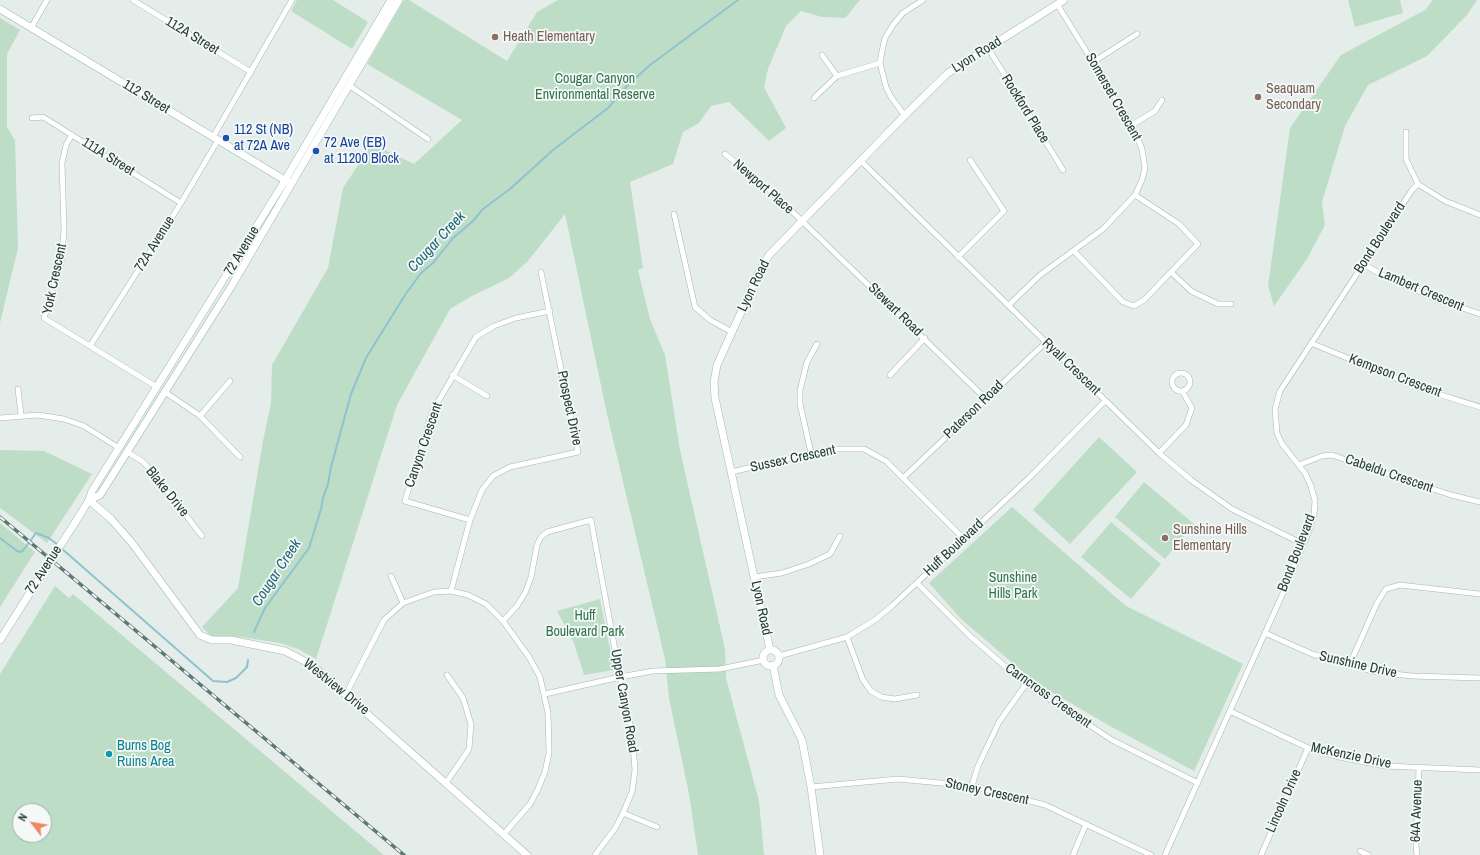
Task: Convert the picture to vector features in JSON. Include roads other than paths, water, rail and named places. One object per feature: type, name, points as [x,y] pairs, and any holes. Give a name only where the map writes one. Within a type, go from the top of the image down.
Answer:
[{"type":"street","points":[[31,28],[47,0]]},
{"type":"street","name":"112A Street","points":[[133,0],[251,72]]},
{"type":"street","name":"72A Avenue","points":[[90,346],[182,203],[251,72],[292,0]]},
{"type":"street","name":"72 Avenue","points":[[0,640],[78,518],[89,500],[92,490],[218,292],[392,0]]},
{"type":"street","name":"72 Avenue","points":[[89,500],[100,495],[231,288],[399,0]]},
{"type":"street","points":[[905,116],[891,98],[886,87],[880,63],[885,38],[893,25],[903,13],[923,0]]},
{"type":"street","name":"Lyon Road","points":[[770,650],[715,398],[714,382],[717,365],[768,255],[948,73],[1064,0]]},
{"type":"street","name":"Somerset Crescent","points":[[1009,305],[1040,275],[1074,252],[1103,229],[1135,195],[1142,180],[1144,168],[1142,149],[1132,125],[1057,4]]},
{"type":"street","name":"112 Street","points":[[0,9],[292,185]]},
{"type":"street","points":[[1093,62],[1137,34]]},
{"type":"street","name":"Rockford Place","points":[[988,48],[1063,170]]},
{"type":"street","points":[[822,55],[837,76]]},
{"type":"street","points":[[814,98],[837,76],[880,63]]},
{"type":"street","points":[[350,86],[428,139]]},
{"type":"street","points":[[1132,125],[1155,111],[1162,100]]},
{"type":"street","name":"111A Street","points":[[32,118],[43,117],[182,203]]},
{"type":"street","points":[[1406,132],[1406,159],[1418,184],[1445,201],[1480,215]]},
{"type":"street","name":"York Crescent","points":[[72,135],[66,145],[62,163],[64,231],[61,263],[44,318],[157,387]]},
{"type":"street","name":"Newport Place","points":[[725,154],[771,191],[801,222]]},
{"type":"street","points":[[958,257],[1004,211],[970,160]]},
{"type":"street","name":"Ryall Crescent","points":[[861,161],[1159,453],[1191,480],[1232,509],[1303,544]]},
{"type":"street","name":"Bond Boulevard","points":[[1165,855],[1265,633],[1314,515],[1315,501],[1311,486],[1305,473],[1282,444],[1277,433],[1275,409],[1280,391],[1412,190],[1418,184]]},
{"type":"street","points":[[1074,252],[1123,302],[1134,306],[1144,300],[1198,244],[1178,224],[1135,195]]},
{"type":"street","points":[[674,214],[695,307],[710,320],[732,332]]},
{"type":"street","name":"Stewart Road","points":[[801,222],[925,338],[986,399]]},
{"type":"street","name":"Lambert Crescent","points":[[1363,264],[1384,276],[1441,301],[1480,314]]},
{"type":"street","name":"Prospect Drive","points":[[452,591],[470,520],[482,490],[493,476],[510,467],[578,452],[541,272]]},
{"type":"street","points":[[1171,272],[1191,291],[1218,304],[1231,304]]},
{"type":"street","name":"Canyon Crescent","points":[[470,520],[405,502],[432,412],[452,375],[478,335],[494,326],[516,318],[550,311]]},
{"type":"street","points":[[890,375],[925,338]]},
{"type":"street","name":"Paterson Road","points":[[903,478],[1046,343]]},
{"type":"street","name":"Kempson Crescent","points":[[1312,343],[1422,389],[1480,407]]},
{"type":"street","points":[[811,453],[800,404],[800,390],[807,362],[817,344]]},
{"type":"street","points":[[452,375],[487,396]]},
{"type":"street","points":[[200,416],[230,381]]},
{"type":"street","points":[[18,389],[20,415]]},
{"type":"street","points":[[1159,453],[1186,425],[1192,408],[1182,391]]},
{"type":"street","points":[[165,392],[200,416],[240,457]]},
{"type":"street","name":"Huff Boulevard","points":[[779,656],[847,637],[875,620],[964,539],[1106,401]]},
{"type":"street","points":[[0,418],[20,415],[38,415],[75,422],[119,448]]},
{"type":"street","name":"Sussex Crescent","points":[[731,472],[830,449],[864,449],[886,461],[964,539]]},
{"type":"street","name":"Blake Drive","points":[[127,452],[142,461],[150,469],[202,536]]},
{"type":"street","name":"Cabeldu Crescent","points":[[1299,466],[1322,456],[1332,455],[1451,495],[1480,502]]},
{"type":"street","name":"Westview Drive","points":[[89,500],[111,519],[132,543],[200,635],[212,640],[231,640],[285,651],[312,665],[527,855]]},
{"type":"street","name":"Upper Canyon Road","points":[[503,621],[517,606],[526,591],[531,577],[540,537],[547,532],[591,520],[634,751],[635,770],[632,792],[623,813],[616,827],[595,855]]},
{"type":"street","points":[[754,577],[782,573],[809,564],[830,554],[840,536]]},
{"type":"street","points":[[391,576],[403,603]]},
{"type":"street","name":"Carncross Crescent","points":[[917,583],[970,636],[1026,684],[1112,740],[1198,783]]},
{"type":"street","points":[[1349,666],[1377,603],[1386,589],[1400,585],[1480,594]]},
{"type":"street","points":[[346,694],[384,620],[403,603],[434,592],[452,591],[478,598],[486,604],[503,621],[529,657],[540,677],[548,713],[549,746],[545,772],[530,804],[504,834]]},
{"type":"street","name":"Sunshine Drive","points":[[1265,633],[1312,654],[1349,666],[1376,672],[1412,676],[1480,678]]},
{"type":"street","points":[[847,637],[863,680],[871,691],[881,696],[895,699],[917,695]]},
{"type":"street","points":[[770,650],[776,652],[779,656],[778,661],[773,665],[768,665],[764,660],[765,653],[770,650]]},
{"type":"street","points":[[545,694],[620,676],[653,671],[698,671],[764,660]]},
{"type":"street","points":[[773,665],[779,695],[802,740],[811,787],[820,855]]},
{"type":"street","points":[[446,783],[469,749],[471,724],[463,698],[447,675]]},
{"type":"street","points":[[972,786],[978,766],[999,722],[1026,684]]},
{"type":"street","name":"McKenzie Drive","points":[[1230,711],[1308,748],[1339,757],[1385,766],[1480,770]]},
{"type":"street","name":"Lincoln Drive","points":[[1260,855],[1308,748]]},
{"type":"street","name":"64A Avenue","points":[[1417,855],[1416,846],[1419,768]]},
{"type":"street","name":"Stoney Crescent","points":[[811,787],[898,779],[972,786],[1045,805],[1151,855]]},
{"type":"street","points":[[623,813],[657,826]]},
{"type":"street","points":[[1073,855],[1086,824]]},
{"type":"street","points":[[1360,851],[1368,855]]},
{"type":"waterway","name":"Cougar Creek","points":[[254,632],[265,608],[309,548],[328,484],[331,467],[351,394],[366,358],[405,295],[421,273],[433,263],[453,238],[473,221],[483,209],[510,189],[553,150],[608,108],[627,86],[650,65],[738,0]]},
{"type":"waterway","name":"Cougar Creek","points":[[0,538],[17,551],[21,552],[36,533],[49,538],[58,545]]},
{"type":"waterway","name":"Cougar Creek","points":[[61,548],[213,681],[227,682],[236,678],[247,667],[248,660]]},
{"type":"railway","points":[[0,517],[404,855]]},
{"type":"place","name":"Heath Elementary","points":[[495,37]]},
{"type":"place","name":"Seaquam Secondary","points":[[1258,97]]},
{"type":"place","name":"112 St (NB) at 72A Ave","points":[[226,138]]},
{"type":"place","name":"72 Ave (EB) at 11200 Block","points":[[316,151]]},
{"type":"place","name":"Sunshine Hills Elementary","points":[[1165,538]]},
{"type":"place","name":"Burns Bog Ruins Area","points":[[109,754]]},
{"type":"park label","name":"Cougar Canyon Environmental Reserve","points":[[595,88]]},
{"type":"park label","name":"Sunshine Hills Park","points":[[1013,586]]},
{"type":"park label","name":"Huff Boulevard Park","points":[[585,624]]}]
